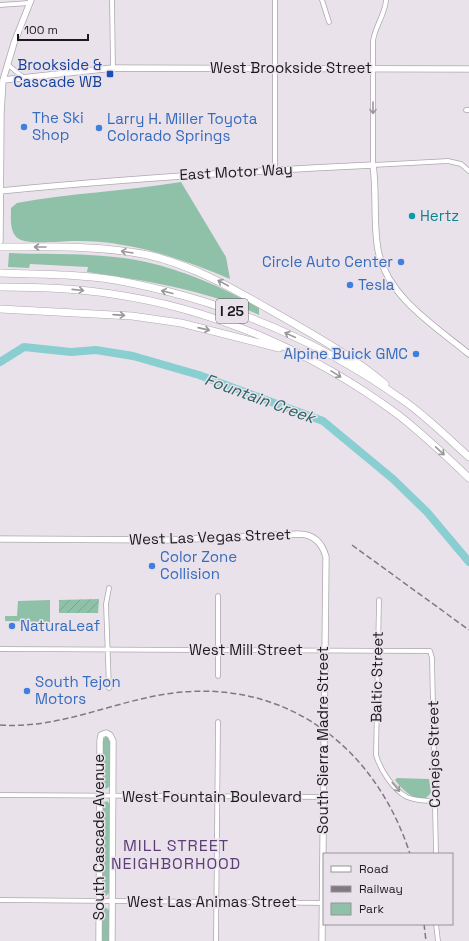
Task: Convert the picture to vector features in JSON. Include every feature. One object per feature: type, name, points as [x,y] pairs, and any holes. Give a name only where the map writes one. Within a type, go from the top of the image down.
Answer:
[{"type":"highway","points":[[0,247],[79,247],[112,249],[146,255],[184,266],[222,282],[333,346],[374,375],[408,404]]},
{"type":"highway","name":"I 25","points":[[0,273],[76,276],[114,280],[216,305],[253,318],[320,349],[408,404],[469,457]]},
{"type":"highway","name":"I 25","points":[[0,287],[40,288],[112,294],[194,312],[266,338],[332,371],[397,414],[469,478]]},
{"type":"highway","points":[[0,309],[132,316],[166,321],[242,338],[302,355]]},
{"type":"street","points":[[112,0],[113,68]]},
{"type":"street","points":[[275,0],[275,170]]},
{"type":"street","points":[[322,0],[329,22]]},
{"type":"street","points":[[386,0],[383,17],[374,35],[373,164],[378,250],[387,276],[406,301],[469,354]]},
{"type":"street","points":[[0,5],[30,2],[1,80],[0,241]]},
{"type":"street","points":[[7,64],[24,78]]},
{"type":"street","name":"West Brookside Street","points":[[1,80],[113,68],[469,69]]},
{"type":"street","name":"East Motor Way","points":[[0,191],[82,182],[373,164],[448,161],[461,164],[469,171]]},
{"type":"street","name":"West Las Vegas Street","points":[[0,539],[171,540],[298,534],[311,536],[318,541]]},
{"type":"street","name":"South Sierra Madre Street","points":[[318,541],[324,550],[326,557],[322,941]]},
{"type":"street","points":[[109,588],[106,604],[109,688]]},
{"type":"street","points":[[218,596],[218,676]]},
{"type":"street","name":"Baltic Street","points":[[379,600],[376,755],[382,769],[401,793],[412,799],[435,801]]},
{"type":"street","name":"West Mill Street","points":[[0,649],[324,650],[378,652],[430,651],[432,654]]},
{"type":"street","name":"Conejos Street","points":[[432,654],[436,853]]},
{"type":"street","points":[[216,941],[218,722]]},
{"type":"street","name":"South Cascade Avenue","points":[[99,941],[100,741],[101,736],[106,733],[110,735],[113,741],[112,941]]},
{"type":"street","name":"West Fountain Boulevard","points":[[0,795],[323,797]]},
{"type":"street","name":"West Las Animas Street","points":[[0,900],[323,903]]},
{"type":"street","points":[[436,925],[438,941]]},
{"type":"green space","points":[[181,182],[226,257],[230,279],[173,257],[134,247],[94,241],[30,242],[19,239],[12,229],[11,208],[17,203]]},
{"type":"green space","points":[[9,253],[95,255],[146,262],[176,270],[218,287],[259,308],[259,315],[218,299],[175,287],[87,272],[88,267],[30,264],[29,268],[8,267]]},
{"type":"green space","points":[[99,599],[98,613],[59,613],[59,600]]},
{"type":"green space","points":[[50,600],[50,622],[5,621],[5,616],[17,616],[18,601]]},
{"type":"green space","points":[[106,736],[110,739],[110,786],[106,789],[103,785],[103,740]]},
{"type":"green space","points":[[397,778],[429,779],[431,793],[426,798],[412,796],[398,784],[395,780]]},
{"type":"green space","points":[[107,801],[110,804],[109,893],[106,896],[102,893],[103,803]]},
{"type":"green space","points":[[105,907],[109,910],[109,941],[102,941],[102,910]]},
{"type":"waterway","name":"Fountain Creek","points":[[0,362],[24,347],[71,352],[96,350],[133,356],[199,375],[323,421],[393,479],[427,512],[469,562]]},
{"type":"railway","points":[[352,545],[469,630]]},
{"type":"railway","points":[[0,725],[42,723],[166,694],[209,691],[249,696],[285,708],[319,726],[348,751],[374,780],[394,815],[410,853]]},
{"type":"railway","points":[[424,925],[426,941]]},
{"type":"place","name":"Brookside & Cascade WB","points":[[110,74]]},
{"type":"place","name":"The Ski Shop","points":[[24,127]]},
{"type":"place","name":"Larry H. Miller Toyota Colorado Springs","points":[[99,128]]},
{"type":"place","name":"Hertz","points":[[412,216]]},
{"type":"place","name":"Circle Auto Center","points":[[401,262]]},
{"type":"place","name":"Tesla","points":[[350,285]]},
{"type":"place","name":"Alpine Buick GMC","points":[[416,354]]},
{"type":"place","name":"Color Zone Collision","points":[[152,566]]},
{"type":"place","name":"NaturaLeaf","points":[[12,626]]},
{"type":"place","name":"South Tejon Motors","points":[[27,691]]},
{"type":"district","name":"MILL STREET NEIGHBORHOOD","points":[[176,854]]}]
